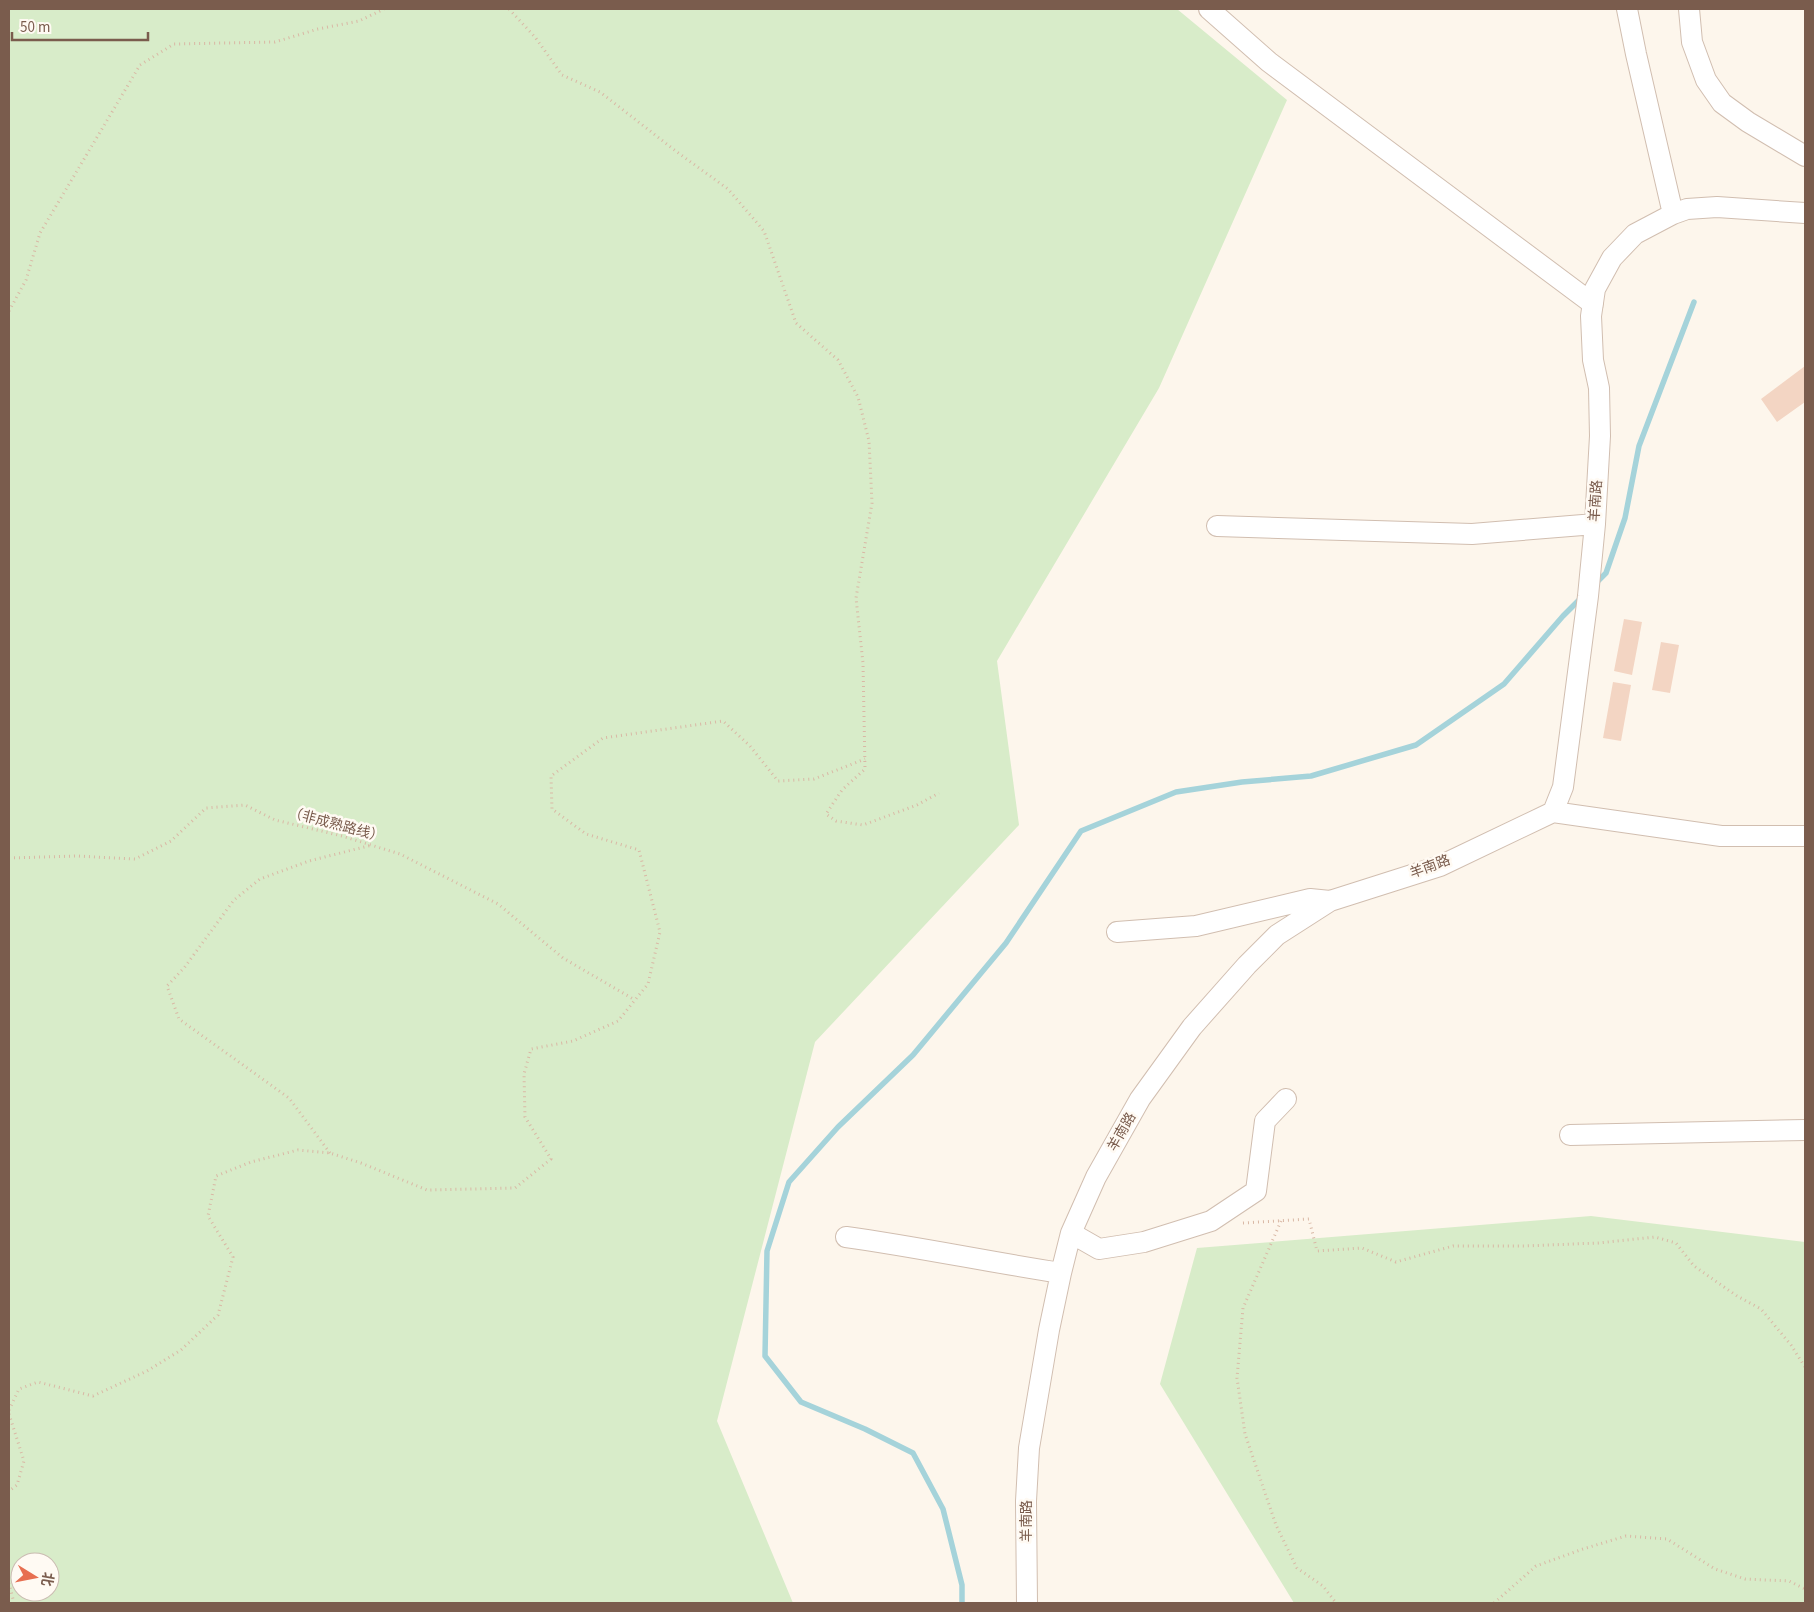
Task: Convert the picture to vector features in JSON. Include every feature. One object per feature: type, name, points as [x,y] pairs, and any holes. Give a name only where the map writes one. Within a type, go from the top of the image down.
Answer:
[{"type":"street","points":[[1209,9],[1269,62],[1593,304]]},
{"type":"street","points":[[1627,9],[1673,214]]},
{"type":"street","points":[[1689,9],[1692,42],[1706,80],[1722,103],[1773,138],[1805,156]]},
{"type":"street","name":"羊南路","points":[[1027,1603],[1026,1501],[1029,1448],[1049,1330],[1071,1233],[1096,1177],[1140,1100],[1192,1027],[1247,965],[1277,935],[1330,901],[1440,866],[1553,812],[1563,787],[1588,596],[1595,524],[1600,436],[1599,388],[1593,352],[1591,316],[1595,289],[1612,258],[1636,234],[1673,214],[1688,209],[1717,207],[1805,213]]},
{"type":"street","points":[[1217,526],[1472,534],[1595,524]]},
{"type":"street","points":[[1553,812],[1721,836],[1805,836]]},
{"type":"street","points":[[1117,932],[1196,926],[1310,899],[1330,901]]},
{"type":"street","points":[[1071,1233],[1099,1249],[1144,1242],[1211,1221],[1256,1191],[1265,1120],[1286,1099]]},
{"type":"street","points":[[1570,1135],[1805,1130]]},
{"type":"street","points":[[846,1237],[916,1247],[1061,1274]]},
{"type":"path","points":[[9,311],[26,280],[40,233],[140,65],[174,44],[275,42],[318,29],[359,20],[384,9]]},
{"type":"path","points":[[509,9],[535,37],[562,74],[600,92],[677,152],[728,188],[764,231],[796,323],[838,360],[858,397],[869,440],[872,503],[856,598],[863,663],[865,769],[842,790],[826,814],[836,822],[863,825],[917,804],[939,793]]},
{"type":"path","points":[[9,1410],[19,1389],[38,1382],[93,1396],[147,1371],[181,1350],[218,1315],[233,1257],[208,1216],[216,1176],[251,1162],[298,1150],[330,1153],[361,1163],[427,1190],[515,1188],[551,1159],[525,1117],[524,1074],[531,1049],[573,1041],[618,1021],[648,984],[660,932],[638,850],[586,834],[552,808],[551,776],[603,738],[723,721],[750,746],[778,781],[814,779],[865,759]]},
{"type":"path","name":"（非成熟路线）","points":[[9,858],[76,856],[134,860],[170,841],[206,808],[245,805],[276,820],[342,836],[400,854],[498,904],[563,958],[635,1000]]},
{"type":"path","points":[[330,1153],[289,1098],[179,1019],[167,986],[184,968],[234,900],[260,879],[309,861],[372,845]]},
{"type":"path","points":[[1211,1221],[1249,1224],[1310,1219],[1317,1251],[1362,1248],[1396,1262],[1453,1246],[1598,1243],[1655,1237],[1676,1243],[1694,1266],[1737,1296],[1761,1309],[1792,1345],[1805,1367]]},
{"type":"path","points":[[1280,1221],[1243,1308],[1237,1378],[1245,1434],[1276,1525],[1297,1568],[1323,1586],[1336,1603]]},
{"type":"path","points":[[9,1414],[24,1461],[17,1485],[9,1491]]},
{"type":"path","points":[[1494,1603],[1536,1566],[1626,1536],[1667,1539],[1715,1569],[1746,1579],[1789,1581],[1805,1590]]},
{"type":"path","points":[[9,1583],[14,1603]]},
{"type":"green space","points":[[9,9],[1177,9],[1287,100],[1159,388],[997,661],[1019,825],[815,1042],[717,1421],[793,1603],[9,1603]]},
{"type":"green space","points":[[1591,1216],[1805,1242],[1805,1603],[1294,1603],[1160,1384],[1197,1248]]},
{"type":"building","points":[[1805,366],[1805,402],[1777,422],[1761,399]]},
{"type":"building","points":[[1624,619],[1642,622],[1632,675],[1614,671]]},
{"type":"building","points":[[1661,642],[1679,645],[1670,693],[1652,690]]},
{"type":"building","points":[[1613,682],[1631,685],[1621,741],[1603,738]]},
{"type":"waterway","points":[[1596,583],[1606,573],[1625,518],[1639,446],[1694,302]]},
{"type":"waterway","points":[[962,1603],[962,1585],[943,1509],[913,1453],[865,1429],[801,1402],[765,1356],[767,1251],[789,1182],[838,1127],[913,1055],[1006,943],[1081,831],[1176,792],[1242,782],[1311,776],[1416,745],[1504,684],[1582,597]]}]
